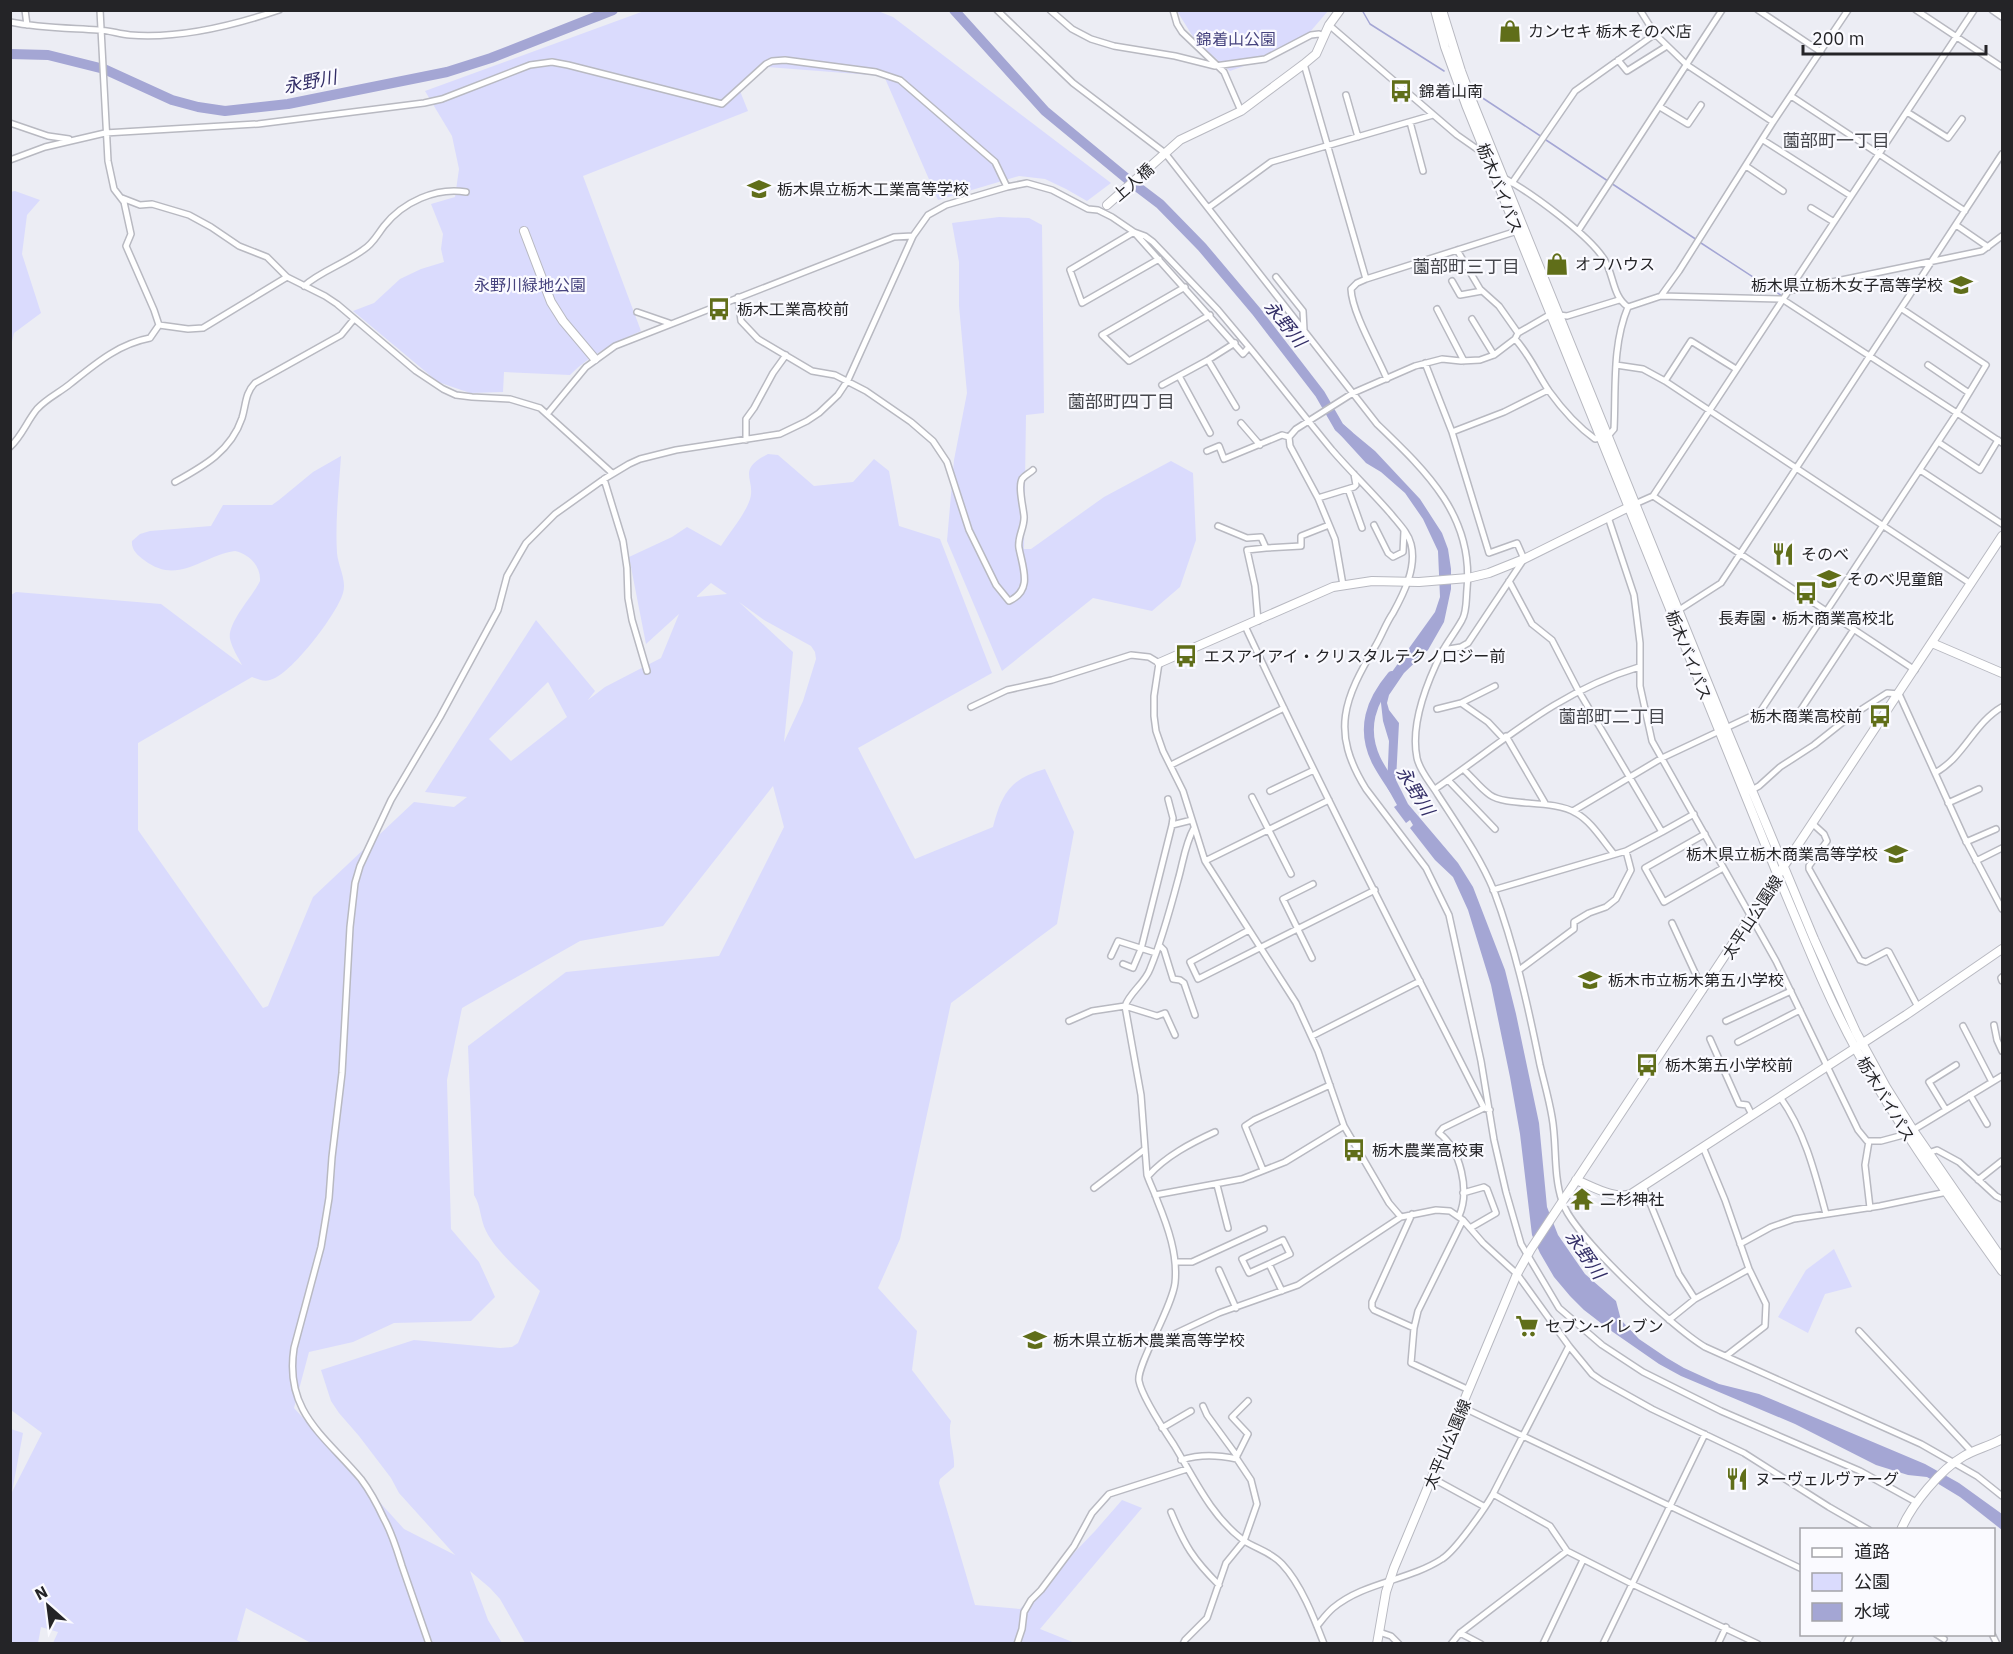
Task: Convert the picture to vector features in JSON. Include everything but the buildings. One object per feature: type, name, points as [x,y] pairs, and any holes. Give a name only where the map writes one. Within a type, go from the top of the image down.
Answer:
[{"type":"main road","name":"上人橋","points":[[1107,205],[1188,136],[1241,111],[1316,54],[1329,25],[1340,10]]},
{"type":"main road","name":"栃木バイパス","points":[[1435,10],[1454,74],[1517,231],[1555,314]]},
{"type":"main road","name":"栃木バイパス","points":[[1442,10],[1461,71],[1632,506],[1723,730],[1784,867],[1858,1046]]},
{"type":"main road","points":[[524,231],[551,302],[595,359]]},
{"type":"main road","name":"栃木バイパス","points":[[1632,506],[1679,610],[1723,730]]},
{"type":"main road","points":[[1160,663],[1258,621],[1307,597],[1343,585],[1372,581],[1419,582],[1466,578],[1489,573],[1524,559],[1632,506]]},
{"type":"main road","name":"太平山公園線","points":[[1377,1644],[1389,1580],[1517,1274],[1529,1251],[2002,536]]},
{"type":"main road","points":[[1932,643],[2002,672]]},
{"type":"main road","name":"栃木バイパス","points":[[1749,791],[1778,876],[1858,1046],[1947,1192],[2002,1271]]},
{"type":"main road","points":[[1576,1180],[1620,1196],[1631,1194],[1918,1007],[2002,949]]},
{"type":"main road","name":"栃木バイパス","points":[[1910,1132],[1928,1153],[2002,1259]]},
{"type":"main road","points":[[1902,1528],[1918,1500],[1953,1464],[1972,1452],[2002,1439]]},
{"type":"street","points":[[25,10],[27,25]]},
{"type":"street","points":[[100,10],[108,161],[114,189],[123,198],[140,204],[152,204],[189,216],[211,227],[239,246],[267,257],[287,277],[325,296],[416,371],[443,389],[472,397],[510,399],[527,403],[548,413],[612,473]]},
{"type":"street","points":[[10,22],[65,29],[100,30],[129,35],[186,33],[279,10]]},
{"type":"street","points":[[997,10],[1073,83],[1163,156],[1208,208],[1350,395],[1413,458],[1457,520],[1468,566],[1464,617],[1443,650],[1423,700],[1416,739],[1419,764],[1480,863],[1493,890],[1519,970],[1552,1118],[1560,1204],[1584,1236],[1669,1320],[1693,1340],[1891,1430],[1977,1476],[2002,1496]]},
{"type":"street","points":[[1050,10],[1072,29],[1091,39],[1114,46],[1219,66],[1265,59],[1315,34],[1324,36]]},
{"type":"street","points":[[1173,10],[1182,32],[1224,72],[1241,111]]},
{"type":"street","points":[[1640,10],[1655,34],[1687,65],[1773,122]]},
{"type":"street","points":[[1578,231],[1722,10]]},
{"type":"street","points":[[1758,10],[1821,52]]},
{"type":"street","points":[[1660,296],[1679,271],[1773,122],[1848,10]]},
{"type":"street","points":[[1916,10],[2002,67]]},
{"type":"street","points":[[1632,506],[1653,496],[1974,10]]},
{"type":"street","points":[[1992,10],[2002,17]]},
{"type":"street","points":[[1329,25],[1433,115],[1498,165]]},
{"type":"street","points":[[1512,183],[1575,91],[1655,34]]},
{"type":"street","points":[[1618,60],[1627,71],[1667,46]]},
{"type":"street","points":[[10,160],[45,147],[105,133],[258,124],[424,103],[442,99],[542,62],[568,64],[723,104],[766,64],[784,60],[876,72],[900,80],[995,162],[1007,187]]},
{"type":"street","points":[[1304,64],[1366,279]]},
{"type":"street","points":[[1346,95],[1358,136]]},
{"type":"street","points":[[1791,96],[1965,211]]},
{"type":"street","points":[[1660,107],[1688,124],[1701,105]]},
{"type":"street","points":[[1906,112],[1948,138],[1962,118]]},
{"type":"street","points":[[1208,208],[1271,162],[1433,115]]},
{"type":"street","points":[[1410,122],[1423,171]]},
{"type":"street","points":[[10,123],[48,136],[73,140]]},
{"type":"street","points":[[1763,140],[1851,196]]},
{"type":"street","points":[[1679,610],[1720,585],[2002,155]]},
{"type":"street","points":[[1746,166],[1783,191]]},
{"type":"street","points":[[1494,173],[1512,183],[1578,231],[1596,248],[1611,271],[1619,300],[1628,306]]},
{"type":"street","points":[[429,1644],[385,1520],[363,1482],[317,1432],[299,1402],[293,1384],[292,1360],[321,1247],[329,1198],[342,1073],[350,927],[355,883],[364,856],[391,800],[440,717],[498,610],[507,576],[526,543],[555,514],[604,478],[634,461],[652,455],[780,434],[807,421],[827,406],[848,380],[913,236],[922,221],[935,210],[1007,187],[1027,183],[1038,185],[1065,195],[1088,209],[1098,210],[1126,225],[1244,354],[1248,347]]},
{"type":"street","points":[[304,286],[313,278],[363,251],[378,237],[389,220],[412,201],[446,190],[466,192]]},
{"type":"street","points":[[123,198],[130,234],[126,246],[159,325]]},
{"type":"street","points":[[1098,210],[1107,205]]},
{"type":"street","points":[[1811,208],[1834,222]]},
{"type":"street","points":[[1956,225],[1988,247]]},
{"type":"street","points":[[1387,379],[1351,289],[1366,279],[1517,231]]},
{"type":"street","points":[[1134,232],[1070,270],[1082,303],[1159,259]]},
{"type":"street","points":[[1134,232],[1153,242],[1210,302],[1288,393],[1307,421],[1354,474],[1367,485],[1404,530],[1410,541],[1413,561],[1408,581],[1400,601],[1351,691],[1345,716],[1345,739],[1358,775],[1375,802],[1426,868],[1449,915],[1474,1028],[1487,1109],[1506,1192],[1521,1244],[1529,1251],[1559,1308],[1576,1324],[1625,1360],[1694,1398],[1860,1471],[1918,1500]]},
{"type":"street","points":[[548,413],[576,377],[595,359],[630,339],[894,237],[913,236]]},
{"type":"street","points":[[1788,291],[1982,251],[2002,236]]},
{"type":"street","points":[[1457,250],[1480,289],[1499,306],[1548,390],[1573,421],[1596,439],[1605,437],[1614,429],[1616,365],[1621,323],[1628,306]]},
{"type":"street","points":[[159,325],[188,329],[203,328],[287,277]]},
{"type":"street","points":[[1276,277],[1303,311],[1304,332]]},
{"type":"street","points":[[1452,281],[1460,295],[1482,291]]},
{"type":"street","points":[[1185,287],[1102,334],[1129,361],[1210,315]]},
{"type":"street","points":[[1628,306],[1660,296],[1782,299],[2000,441],[1980,470],[1938,442]]},
{"type":"street","points":[[738,297],[741,321],[759,339],[812,371],[848,380],[911,422],[939,448],[969,530],[996,585],[1009,602],[1017,598],[1022,591],[1025,577],[1018,546],[1024,523],[1020,488],[1023,477],[1034,470]]},
{"type":"street","points":[[1289,437],[1307,421],[1350,395],[1425,363],[1442,359],[1480,360],[1494,355],[1516,336],[1555,314],[1567,315],[1619,300]]},
{"type":"street","points":[[1437,309],[1464,361]]},
{"type":"street","points":[[1573,811],[1662,758],[1761,712],[1920,470],[1986,365],[1902,309]]},
{"type":"street","points":[[637,312],[670,323]]},
{"type":"street","points":[[175,482],[213,459],[227,446],[242,418],[249,389],[255,383],[341,335],[354,319]]},
{"type":"street","points":[[1472,319],[1494,355]]},
{"type":"street","points":[[10,447],[19,438],[33,414],[49,397],[69,385],[102,359],[134,341],[150,338],[159,325]]},
{"type":"street","points":[[1665,381],[1691,341],[1736,369]]},
{"type":"street","points":[[1162,385],[1234,343]]},
{"type":"street","points":[[746,440],[746,419],[786,355]]},
{"type":"street","points":[[1208,360],[1236,406]]},
{"type":"street","points":[[1425,363],[1452,432],[1489,553],[1517,543],[1524,559],[1468,643],[1461,647],[1443,650]]},
{"type":"street","points":[[1616,365],[1643,369],[1665,381],[1971,584]]},
{"type":"street","points":[[1928,365],[1969,393]]},
{"type":"street","points":[[1179,376],[1210,433]]},
{"type":"street","points":[[1452,432],[1504,412],[1548,390]]},
{"type":"street","points":[[1241,423],[1260,445]]},
{"type":"street","points":[[1207,451],[1219,446],[1224,459],[1282,435],[1289,437]]},
{"type":"street","points":[[1289,437],[1290,446],[1318,498],[1329,525],[1338,551],[1343,585]]},
{"type":"street","points":[[1920,470],[2002,524]]},
{"type":"street","points":[[1318,498],[1356,485],[1354,474]]},
{"type":"street","points":[[604,478],[623,541],[632,620],[647,671]]},
{"type":"street","points":[[1348,489],[1362,528]]},
{"type":"street","points":[[1653,496],[1915,670]]},
{"type":"street","points":[[1608,517],[1619,555],[1635,595],[1642,694],[1653,741],[1752,916],[1858,1130],[1867,1141],[1881,1141],[1910,1132],[2002,1076]]},
{"type":"street","points":[[1258,621],[1255,586],[1247,550],[1301,546],[1300,536],[1329,525]]},
{"type":"street","points":[[1374,525],[1388,553],[1393,557],[1403,552],[1404,530]]},
{"type":"street","points":[[1218,526],[1246,538],[1261,537],[1266,548]]},
{"type":"street","points":[[1509,580],[1532,624],[1552,640],[1578,690],[1662,832]]},
{"type":"street","points":[[1245,626],[1329,800],[1487,1109]]},
{"type":"street","points":[[1800,711],[1854,629]]},
{"type":"street","points":[[972,707],[1007,690],[1052,680],[1131,655],[1149,657],[1160,663],[1154,716],[1159,739],[1183,791],[1205,861],[1296,1003],[1312,1036],[1344,1126],[1389,1203],[1401,1217]]},
{"type":"street","points":[[1435,789],[1504,737],[1578,690],[1639,667]]},
{"type":"street","points":[[1437,709],[1461,703],[1495,686]]},
{"type":"street","points":[[1749,791],[1759,786],[1780,767],[1814,745],[1848,718],[1887,693],[1899,694],[1966,842],[2002,909]]},
{"type":"street","points":[[1461,703],[1488,722],[1504,737],[1545,803]]},
{"type":"street","points":[[1935,773],[1946,767],[1978,728],[1993,712],[2002,707]]},
{"type":"street","points":[[1171,765],[1284,708]]},
{"type":"street","points":[[1463,769],[1491,796],[1545,803],[1573,811],[1583,817],[1614,854]]},
{"type":"street","points":[[1270,791],[1314,770]]},
{"type":"street","points":[[1448,780],[1495,829]]},
{"type":"street","points":[[1948,803],[1978,789]]},
{"type":"street","points":[[1252,797],[1291,874]]},
{"type":"street","points":[[1123,964],[1133,968],[1141,949],[1172,825],[1173,818],[1168,799]]},
{"type":"street","points":[[1205,861],[1329,800]]},
{"type":"street","points":[[1493,890],[1626,851],[1694,814]]},
{"type":"street","points":[[1172,825],[1192,820]]},
{"type":"street","points":[[1813,824],[1824,834],[1827,841],[1809,869],[1860,960],[1866,962],[1889,952],[1918,1007]]},
{"type":"street","points":[[1194,828],[1188,839],[1156,953],[1143,983],[1126,1001],[1125,1006],[1141,1095],[1148,1176],[1176,1262],[1173,1293],[1141,1368],[1139,1381],[1162,1428],[1202,1495],[1244,1540],[1268,1552],[1283,1564],[1303,1595],[1324,1644]]},
{"type":"street","points":[[1966,842],[1996,829]]},
{"type":"street","points":[[1705,834],[1645,868],[1664,902],[1723,868]]},
{"type":"street","points":[[1976,861],[2002,848]]},
{"type":"street","points":[[1519,970],[1574,929],[1574,922],[1606,907],[1616,899],[1631,870],[1626,851]]},
{"type":"street","points":[[1312,958],[1283,899],[1313,884]]},
{"type":"street","points":[[1248,930],[1190,962],[1198,979],[1375,890]]},
{"type":"street","points":[[1672,923],[1703,990]]},
{"type":"street","points":[[1112,956],[1118,941],[1156,953]]},
{"type":"street","points":[[1159,945],[1165,954],[1173,979],[1184,983],[1195,1015]]},
{"type":"street","points":[[1312,1036],[1420,981]]},
{"type":"street","points":[[1726,1021],[1791,991]]},
{"type":"street","points":[[1069,1021],[1092,1011],[1125,1006],[1157,1016],[1165,1013],[1175,1035]]},
{"type":"street","points":[[1738,1042],[1800,1010]]},
{"type":"street","points":[[1994,1024],[1996,1040],[2002,1051]]},
{"type":"street","points":[[1963,1026],[1992,1082]]},
{"type":"street","points":[[1710,1039],[1738,1104],[1747,1105],[1752,1115]]},
{"type":"street","points":[[1946,1110],[1929,1082],[1956,1065]]},
{"type":"street","points":[[1263,1170],[1245,1126],[1330,1085]]},
{"type":"street","points":[[1970,1095],[1987,1124]]},
{"type":"street","points":[[1780,1097],[1803,1137],[1826,1214]]},
{"type":"street","points":[[1469,1390],[1411,1363],[1418,1311],[1424,1295],[1447,1254],[1461,1218],[1463,1193],[1459,1161],[1450,1143],[1439,1133],[1443,1128],[1487,1109]]},
{"type":"street","points":[[1155,1195],[1242,1179],[1285,1162],[1344,1126]]},
{"type":"street","points":[[1148,1176],[1160,1163],[1215,1132]]},
{"type":"street","points":[[1869,1141],[1865,1165],[1870,1208]]},
{"type":"street","points":[[1703,1147],[1725,1200],[1749,1269],[1766,1304],[1765,1326],[1726,1356]]},
{"type":"street","points":[[1094,1188],[1145,1149]]},
{"type":"street","points":[[1928,1153],[1937,1150],[1959,1162],[2002,1199]]},
{"type":"street","points":[[1978,1180],[2002,1161]]},
{"type":"street","points":[[1217,1185],[1228,1228]]},
{"type":"street","points":[[1643,1186],[1679,1274],[1695,1299]]},
{"type":"street","points":[[1463,1193],[1484,1187],[1487,1189],[1496,1213],[1470,1228]]},
{"type":"street","points":[[1740,1244],[1794,1219],[1870,1208],[1947,1192]]},
{"type":"street","points":[[1153,1344],[1186,1327],[1298,1285],[1401,1217],[1436,1210],[1450,1211],[1461,1218],[1490,1250],[1517,1274],[1592,1374],[1652,1409],[1744,1453],[1866,1528]]},
{"type":"street","points":[[1412,1214],[1372,1302],[1372,1307],[1414,1328]]},
{"type":"street","points":[[1176,1262],[1192,1262],[1264,1229]]},
{"type":"street","points":[[1283,1240],[1290,1254],[1269,1263],[1249,1273],[1242,1259],[1283,1240]]},
{"type":"street","points":[[1269,1263],[1282,1291]]},
{"type":"street","points":[[1219,1269],[1236,1308]]},
{"type":"street","points":[[1669,1320],[1695,1299],[1749,1269]]},
{"type":"street","points":[[1859,1331],[1972,1452]]},
{"type":"street","points":[[1317,1626],[1332,1609],[1349,1598],[1389,1580],[1426,1568],[1448,1555],[1493,1494],[1569,1346]]},
{"type":"street","points":[[1237,1457],[1248,1434],[1233,1417],[1248,1401]]},
{"type":"street","points":[[1183,1644],[1207,1618],[1226,1563],[1244,1540],[1257,1504],[1251,1480],[1203,1406]]},
{"type":"street","points":[[1462,1407],[1800,1568]]},
{"type":"street","points":[[1162,1428],[1191,1411]]},
{"type":"street","points":[[1603,1644],[1705,1434]]},
{"type":"street","points":[[1181,1460],[1196,1455],[1237,1457]]},
{"type":"street","points":[[1017,1644],[1024,1612],[1031,1600],[1074,1546],[1092,1512],[1100,1503],[1109,1494],[1186,1468]]},
{"type":"street","points":[[1432,1478],[1485,1507]]},
{"type":"street","points":[[1493,1494],[1550,1527],[1567,1551],[1758,1644]]},
{"type":"street","points":[[1171,1512],[1189,1551],[1219,1585]]},
{"type":"street","points":[[1451,1644],[1460,1633],[1567,1551]]},
{"type":"street","points":[[1543,1644],[1583,1560]]},
{"type":"street","points":[[1718,1644],[1726,1627]]},
{"type":"street","points":[[1379,1632],[1392,1636],[1399,1644]]},
{"type":"street","points":[[1460,1633],[1481,1644]]},
{"type":"street","points":[[1938,1636],[1944,1639]]},
{"type":"green space","name":"永野川緑地公園","points":[[644,11],[878,11],[893,17],[1111,183],[1087,201],[1045,179],[1019,176],[938,200],[884,76],[767,67],[740,91],[748,111],[583,176],[641,331],[603,350],[570,375],[504,372],[503,392],[470,393],[438,382],[353,311],[374,303],[400,279],[444,262],[441,249],[443,234],[431,204],[455,197],[459,169],[452,136],[425,91]]},
{"type":"green space","name":"錦着山公園","points":[[1177,11],[1328,11],[1297,47],[1230,71],[1195,40]]},
{"type":"green space","points":[[15,191],[40,200],[27,215],[22,254],[41,313],[14,333],[11,346],[10,192]]},
{"type":"green space","points":[[999,217],[1029,218],[1042,225],[1044,413],[1026,415],[1024,549],[1031,549],[1104,497],[1171,461],[1193,473],[1196,540],[1180,587],[1152,611],[1093,598],[1002,671],[947,541],[954,460],[967,393],[959,306],[959,262],[952,223]]},
{"type":"green space","points":[[768,454],[778,455],[814,486],[853,482],[874,459],[889,471],[899,526],[940,539],[992,673],[858,748],[915,859],[993,827],[1000,805],[1009,789],[1023,778],[1045,769],[1074,832],[1057,924],[951,1003],[900,1239],[878,1288],[917,1331],[912,1370],[951,1421],[954,1467],[940,1479],[939,1483],[975,1605],[1020,1609],[1122,1500],[1142,1508],[1040,1629],[1075,1643],[525,1643],[500,1599],[470,1571],[488,1620],[502,1643],[311,1643],[246,1608],[237,1640],[243,1643],[53,1643],[58,1632],[41,1627],[38,1643],[11,1643],[11,1429],[23,1433],[12,1492],[42,1433],[11,1410],[11,595],[16,592],[161,604],[242,665],[231,642],[230,633],[236,618],[260,581],[258,570],[253,562],[245,555],[235,551],[190,567],[168,570],[156,567],[141,558],[134,549],[132,541],[140,534],[150,531],[211,526],[223,505],[272,505],[313,472],[341,456],[337,541],[344,588],[339,603],[323,628],[301,656],[279,676],[266,681],[252,677],[138,743],[138,830],[263,1008],[268,1006],[313,897],[414,802],[454,807],[467,797],[425,792],[536,620],[595,691],[588,700],[605,687],[661,658],[679,614],[646,644],[629,557],[672,537],[687,527],[721,546],[749,502],[751,488],[749,471],[758,460]],"holes":[[[711,583],[727,594],[697,597]],[[739,602],[764,620],[811,646],[815,652],[816,659],[803,701],[784,742],[793,652]],[[548,682],[567,717],[511,761],[489,739]],[[773,786],[784,827],[719,956],[566,972],[468,1046],[474,1195],[490,1238],[510,1262],[540,1291],[518,1343],[512,1347],[500,1348],[414,1340],[321,1370],[331,1401],[339,1413],[391,1478],[399,1493],[455,1555],[404,1529],[294,1408],[309,1352],[353,1342],[394,1323],[471,1321],[495,1297],[479,1262],[451,1229],[447,1080],[462,1008],[580,941],[663,926]]]},
{"type":"green space","points":[[1834,1249],[1852,1287],[1825,1294],[1808,1333],[1778,1317],[1806,1270]]},
{"type":"water","points":[[1340,422],[1375,451],[1420,499],[1442,533],[1448,549],[1451,589],[1444,622],[1428,650],[1404,673],[1389,695],[1387,703],[1389,710],[1399,723],[1396,780],[1408,804],[1458,863],[1473,887],[1505,970],[1539,1123],[1547,1207],[1558,1235],[1585,1274],[1616,1301],[1621,1320],[1639,1339],[1667,1358],[1719,1384],[1759,1394],[1925,1464],[1959,1483],[2002,1514],[2002,1530],[1960,1497],[1927,1477],[1908,1475],[1876,1465],[1795,1424],[1681,1376],[1659,1364],[1584,1310],[1554,1277],[1532,1235],[1520,1134],[1510,1077],[1491,985],[1468,910],[1453,877],[1435,860],[1410,828],[1413,825],[1410,820],[1406,823],[1394,807],[1397,805],[1387,787],[1389,741],[1383,721],[1380,694],[1389,676],[1435,612],[1440,597],[1438,551],[1423,519],[1405,493],[1381,472],[1366,463],[1334,428]]},
{"type":"waterway","name":"永野川","points":[[10,54],[48,55],[104,69],[172,100],[225,111],[288,104],[447,72],[491,58],[613,10]]},
{"type":"waterway","name":"永野川","points":[[954,10],[1045,111],[1160,204],[1202,247],[1256,311],[1320,394],[1339,427],[1348,435]]},
{"type":"waterway","points":[[1362,10],[1370,24],[1444,71]]},
{"type":"waterway","points":[[1475,93],[1542,137]]},
{"type":"waterway","points":[[1546,140],[1697,240]]},
{"type":"waterway","points":[[1701,243],[1782,296]]},
{"type":"waterway","points":[[1987,430],[2002,440]]},
{"type":"waterway","name":"永野川","points":[[1392,676],[1379,695],[1370,715],[1369,737],[1376,760],[1394,789]]},
{"type":"place","name":"カンセキ 栃木そのべ店","points":[[1510,31]]},
{"type":"place","name":"錦着山南","points":[[1401,91]]},
{"type":"place","name":"栃木県立栃木工業高等学校","points":[[759,189]]},
{"type":"place","name":"オフハウス","points":[[1557,264]]},
{"type":"place","name":"栃木県立栃木女子高等学校","points":[[1961,285]]},
{"type":"place","name":"栃木工業高校前","points":[[719,309]]},
{"type":"place","name":"そのべ","points":[[1783,554]]},
{"type":"place","name":"そのべ児童館","points":[[1829,579]]},
{"type":"place","name":"長寿園・栃木商業高校北","points":[[1806,593]]},
{"type":"place","name":"エスアイアイ・クリスタルテクノロジー前","points":[[1186,656]]},
{"type":"place","name":"栃木商業高校前","points":[[1880,716]]},
{"type":"place","name":"栃木県立栃木商業高等学校","points":[[1896,854]]},
{"type":"place","name":"栃木市立栃木第五小学校","points":[[1590,980]]},
{"type":"place","name":"栃木第五小学校前","points":[[1647,1065]]},
{"type":"place","name":"栃木農業高校東","points":[[1354,1150]]},
{"type":"place","name":"二杉神社","points":[[1582,1199]]},
{"type":"place","name":"セブン-イレブン","points":[[1527,1326]]},
{"type":"place","name":"栃木県立栃木農業高等学校","points":[[1035,1340]]},
{"type":"place","name":"ヌーヴェルヴァーグ","points":[[1737,1479]]},
{"type":"district","name":"薗部町一丁目","points":[[1836,141]]},
{"type":"district","name":"薗部町三丁目","points":[[1466,267]]},
{"type":"district","name":"薗部町四丁目","points":[[1121,402]]},
{"type":"district","name":"薗部町二丁目","points":[[1612,717]]}]
